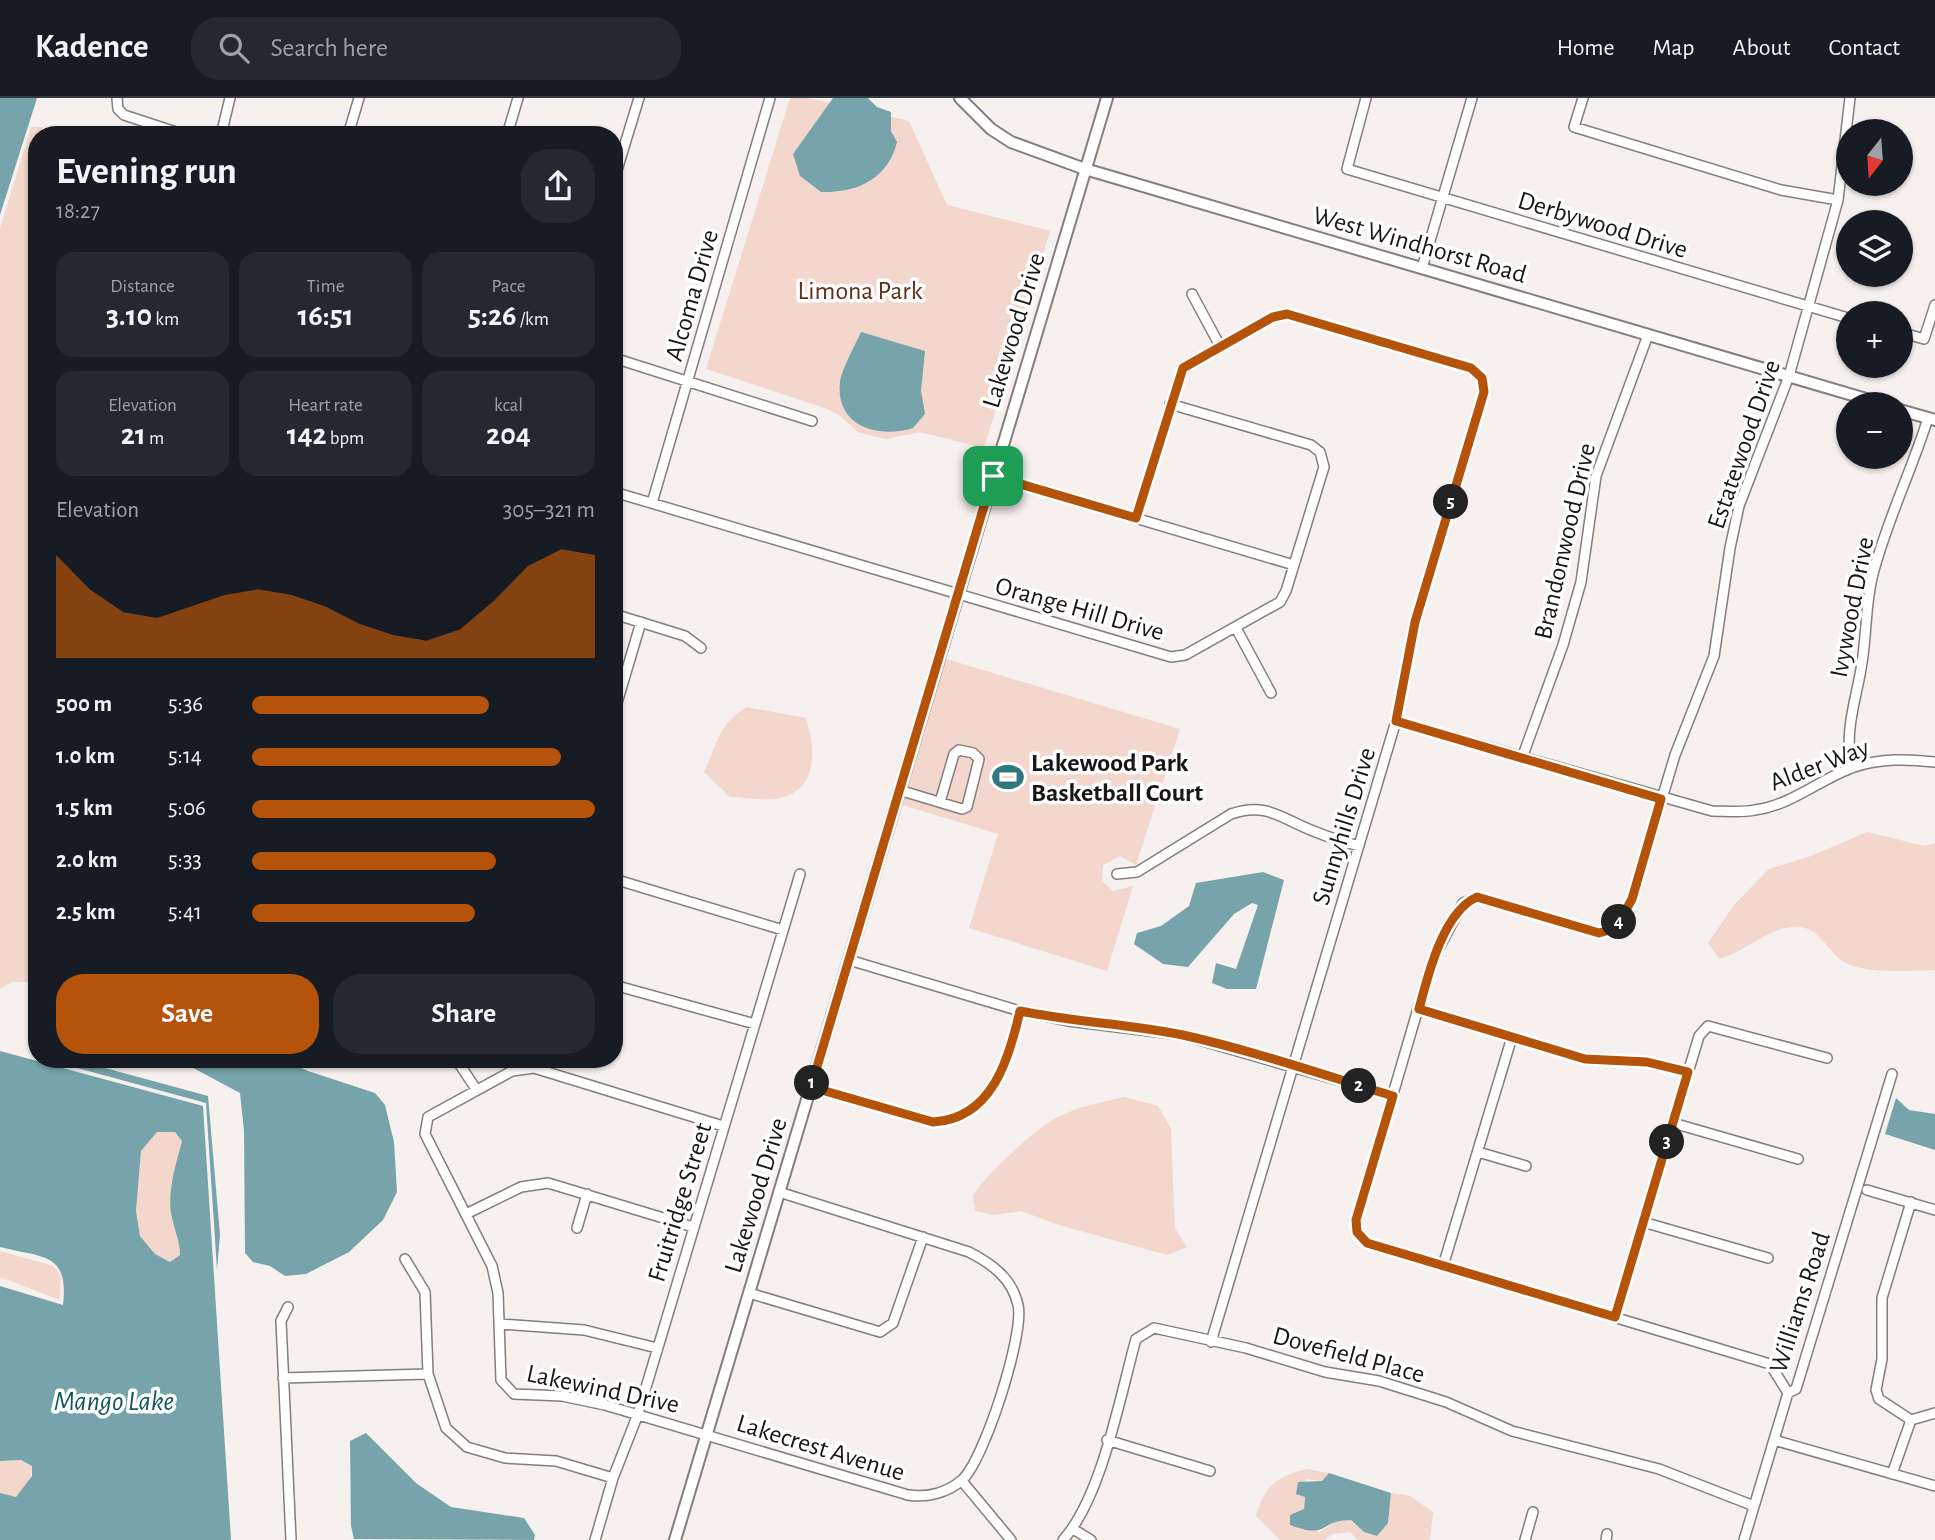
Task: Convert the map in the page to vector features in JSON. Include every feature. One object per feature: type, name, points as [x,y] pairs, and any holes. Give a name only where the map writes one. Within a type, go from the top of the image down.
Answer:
[{"type":"street","points":[[117,98],[118,109],[124,115],[158,126]]},
{"type":"street","points":[[223,126],[230,98]]},
{"type":"street","points":[[351,126],[359,98]]},
{"type":"street","points":[[510,126],[518,98]]},
{"type":"street","points":[[623,150],[639,98]]},
{"type":"street","name":"Alcoma Drive","points":[[652,503],[770,98]]},
{"type":"street","name":"West Windhorst Road","points":[[960,98],[991,129],[1011,142],[1085,169],[1843,392]]},
{"type":"street","name":"Lakewood Drive","points":[[675,1540],[1107,98]]},
{"type":"street","name":"Derbywood Drive","points":[[1366,98],[1347,169],[1836,315]]},
{"type":"street","points":[[1422,268],[1472,98]]},
{"type":"street","points":[[1583,98],[1574,127],[1781,190],[1838,200]]},
{"type":"street","name":"Estatewood Drive","points":[[1443,1266],[1367,1243],[1357,1232],[1356,1220],[1432,961],[1463,903],[1477,897],[1599,933],[1616,928],[1632,899],[1661,799],[1714,656],[1730,548],[1740,506],[1789,376],[1809,307],[1838,200],[1850,98]]},
{"type":"street","points":[[1192,294],[1220,346]]},
{"type":"street","points":[[1913,336],[1924,339],[1935,305]]},
{"type":"street","name":"Sunnyhills Drive","points":[[1136,518],[1183,368],[1273,317],[1287,314],[1471,368],[1482,378],[1484,392],[1415,622],[1396,721],[1211,1342]]},
{"type":"street","name":"Brandonwood Drive","points":[[1522,758],[1563,645],[1581,582],[1596,476],[1648,335]]},
{"type":"street","points":[[623,361],[812,421]]},
{"type":"street","name":"Orange Hill Drive","points":[[958,594],[1171,657],[1185,655],[1280,602],[1324,467],[1320,452],[1311,445],[1170,404]]},
{"type":"street","points":[[1913,414],[1932,419]]},
{"type":"street","name":"Ivywood Drive","points":[[1852,768],[1847,730],[1861,668],[1872,577],[1884,536],[1932,419]]},
{"type":"street","points":[[993,476],[1294,565]]},
{"type":"street","points":[[623,495],[958,594]]},
{"type":"street","points":[[623,617],[685,636],[701,648]]},
{"type":"street","points":[[623,683],[641,622]]},
{"type":"street","points":[[1236,628],[1271,693]]},
{"type":"street","name":"Alder Way","points":[[1396,721],[1661,799],[1712,811],[1755,810],[1790,800],[1852,768],[1902,759],[1935,762]]},
{"type":"street","points":[[900,790],[962,809],[967,807],[979,769],[979,759],[972,753],[960,750],[954,754],[940,802]]},
{"type":"street","points":[[1117,874],[1137,872],[1231,814],[1248,807],[1268,810],[1315,832],[1359,846]]},
{"type":"street","name":"Fruitridge Street","points":[[595,1540],[613,1478],[638,1413],[800,874]]},
{"type":"street","points":[[623,882],[783,930]]},
{"type":"street","points":[[849,960],[1020,1011],[1068,1021],[1182,1035],[1393,1096]]},
{"type":"street","points":[[623,987],[755,1024]]},
{"type":"street","points":[[1419,1009],[1585,1059],[1647,1062],[1688,1072]]},
{"type":"street","points":[[811,1087],[933,1122],[953,1121],[983,1098],[1000,1077],[1010,1055],[1020,1011]]},
{"type":"street","points":[[1615,1317],[1699,1036],[1708,1026],[1827,1058]]},
{"type":"street","points":[[1512,1037],[1443,1266],[1770,1364],[1788,1393]]},
{"type":"street","points":[[462,1068],[476,1089]]},
{"type":"street","name":"Lakewind Drive","points":[[707,1434],[638,1413],[562,1396],[514,1394],[501,1380],[500,1324],[492,1266],[468,1213],[425,1134],[428,1117],[512,1071],[534,1068],[723,1126]]},
{"type":"street","name":"Williams Road","points":[[1744,1540],[1788,1393],[1796,1389],[1892,1074]]},
{"type":"street","points":[[1673,1122],[1798,1159]]},
{"type":"street","points":[[1478,1152],[1526,1166]]},
{"type":"street","points":[[468,1213],[521,1187],[548,1183],[693,1227]]},
{"type":"street","points":[[1867,1190],[1935,1210]]},
{"type":"street","name":"Lakecrest Avenue","points":[[707,1434],[924,1498],[961,1481],[984,1447],[1017,1335],[1018,1306],[1009,1282],[991,1263],[969,1252],[779,1192]]},
{"type":"street","points":[[577,1228],[587,1194]]},
{"type":"street","points":[[1911,1202],[1882,1298],[1882,1359],[1876,1390],[1879,1399],[1912,1420],[1935,1413]]},
{"type":"street","points":[[1643,1222],[1768,1258]]},
{"type":"street","points":[[749,1293],[880,1332],[893,1323],[923,1237]]},
{"type":"street","points":[[405,1259],[425,1292],[428,1374],[446,1428],[467,1447],[505,1458],[556,1461],[613,1478]]},
{"type":"street","points":[[288,1307],[281,1321],[291,1540]]},
{"type":"street","points":[[500,1324],[584,1330],[657,1348]]},
{"type":"street","name":"Dovefield Place","points":[[1063,1540],[1073,1529],[1092,1491],[1136,1339],[1154,1328],[1246,1348],[1325,1371],[1379,1381],[1446,1402],[1512,1431],[1659,1469],[1754,1506]]},
{"type":"street","points":[[283,1378],[428,1374]]},
{"type":"street","points":[[1892,1474],[1912,1420]]},
{"type":"street","points":[[1107,1440],[1210,1471]]},
{"type":"street","points":[[1773,1440],[1935,1486]]},
{"type":"street","points":[[961,1481],[1011,1540]]},
{"type":"street","points":[[1525,1540],[1533,1512]]},
{"type":"street","points":[[1073,1529],[1091,1540]]},
{"type":"green space","name":"Limona Park","points":[[790,98],[809,98],[909,121],[947,205],[1050,231],[984,448],[920,432],[886,439],[858,432],[839,415],[825,408],[706,369]]},
{"type":"green space","points":[[28,137],[28,982],[12,982],[0,989],[0,228]]},
{"type":"green space","points":[[943,658],[1180,729],[1136,865],[1120,856],[1103,865],[1102,881],[1113,891],[1133,886],[1107,971],[969,928],[998,834],[899,804]]},
{"type":"green space","points":[[747,707],[806,718],[811,742],[811,766],[802,786],[793,793],[768,800],[730,797],[704,772],[724,727]]},
{"type":"green space","points":[[1867,832],[1925,846],[1935,843],[1935,970],[1888,971],[1852,966],[1838,957],[1816,934],[1801,927],[1773,932],[1719,959],[1708,943],[1734,905],[1769,869],[1811,856]]},
{"type":"green space","points":[[1124,1097],[1158,1106],[1171,1129],[1175,1228],[1187,1247],[1167,1255],[1059,1225],[1021,1211],[994,1215],[975,1211],[973,1195],[979,1186],[1036,1131],[1072,1111]]},
{"type":"green space","points":[[157,1132],[175,1132],[182,1141],[170,1199],[180,1256],[170,1262],[155,1254],[140,1236],[136,1211],[141,1151]]},
{"type":"green space","points":[[0,1251],[54,1266],[61,1276],[60,1300],[0,1277]]},
{"type":"green space","points":[[21,1460],[32,1465],[28,1483],[15,1497],[0,1493],[0,1461]]},
{"type":"green space","points":[[1307,1469],[1329,1473],[1322,1481],[1306,1479],[1304,1510],[1319,1533],[1337,1520],[1351,1520],[1364,1532],[1388,1523],[1391,1493],[1410,1496],[1433,1512],[1430,1540],[1357,1540],[1350,1532],[1333,1534],[1324,1540],[1280,1540],[1256,1516],[1263,1497],[1280,1479]]},
{"type":"water","points":[[0,98],[37,98],[28,126],[0,215]]},
{"type":"water","points":[[833,98],[868,98],[877,107],[891,112],[891,131],[897,142],[886,166],[869,181],[847,190],[821,192],[800,176],[793,154]]},
{"type":"water","points":[[861,332],[925,351],[921,391],[925,414],[913,428],[887,432],[874,430],[862,426],[845,410],[840,397],[841,377]]},
{"type":"water","points":[[1263,872],[1284,880],[1256,989],[1227,989],[1212,983],[1216,963],[1236,969],[1258,905],[1252,903],[1234,914],[1188,967],[1163,964],[1134,944],[1137,933],[1161,926],[1189,906],[1196,883]]},
{"type":"water","name":"Mango Lake","points":[[0,1051],[28,1059],[28,1068],[63,1068],[203,1106],[231,1540],[0,1540],[0,1493],[16,1497],[32,1476],[32,1466],[21,1460],[0,1461],[0,1286],[63,1305],[62,1275],[57,1266],[40,1256],[0,1247]],"holes":[[[157,1132],[175,1132],[182,1141],[170,1199],[180,1255],[170,1262],[155,1254],[140,1236],[136,1211],[141,1151]]]},
{"type":"water","points":[[77,1068],[105,1068],[208,1096],[220,1235],[217,1270],[206,1103]]},
{"type":"water","points":[[193,1068],[302,1068],[375,1093],[385,1105],[394,1142],[397,1192],[383,1220],[349,1252],[306,1274],[285,1276],[270,1266],[253,1262],[245,1253],[244,1131],[240,1093]]},
{"type":"water","points":[[1896,1098],[1909,1110],[1935,1114],[1935,1150],[1885,1134]]},
{"type":"water","points":[[366,1433],[416,1483],[451,1507],[524,1518],[535,1535],[534,1540],[354,1539],[351,1526],[350,1441]]},
{"type":"water","points":[[1329,1473],[1391,1493],[1388,1523],[1377,1536],[1364,1532],[1351,1520],[1312,1531],[1290,1525],[1290,1515],[1304,1509],[1305,1497],[1296,1494],[1298,1482],[1322,1481]]},
{"type":"place","name":"Lakewood Park Basketball Court","points":[[1008,777]]},
{"type":"route","points":[[1287,314],[1471,368],[1482,378],[1484,392],[1415,622],[1396,721],[1661,799],[1632,899],[1616,928],[1599,933],[1477,897],[1463,903],[1432,961],[1419,1009],[1585,1059],[1647,1062],[1688,1072],[1615,1317],[1367,1243],[1357,1232],[1356,1220],[1393,1096],[1293,1066],[1182,1035],[1068,1021],[1020,1011],[1010,1055],[1000,1077],[983,1098],[953,1121],[933,1122],[811,1087],[993,476],[1136,518],[1183,368],[1273,317],[1287,314]]}]
